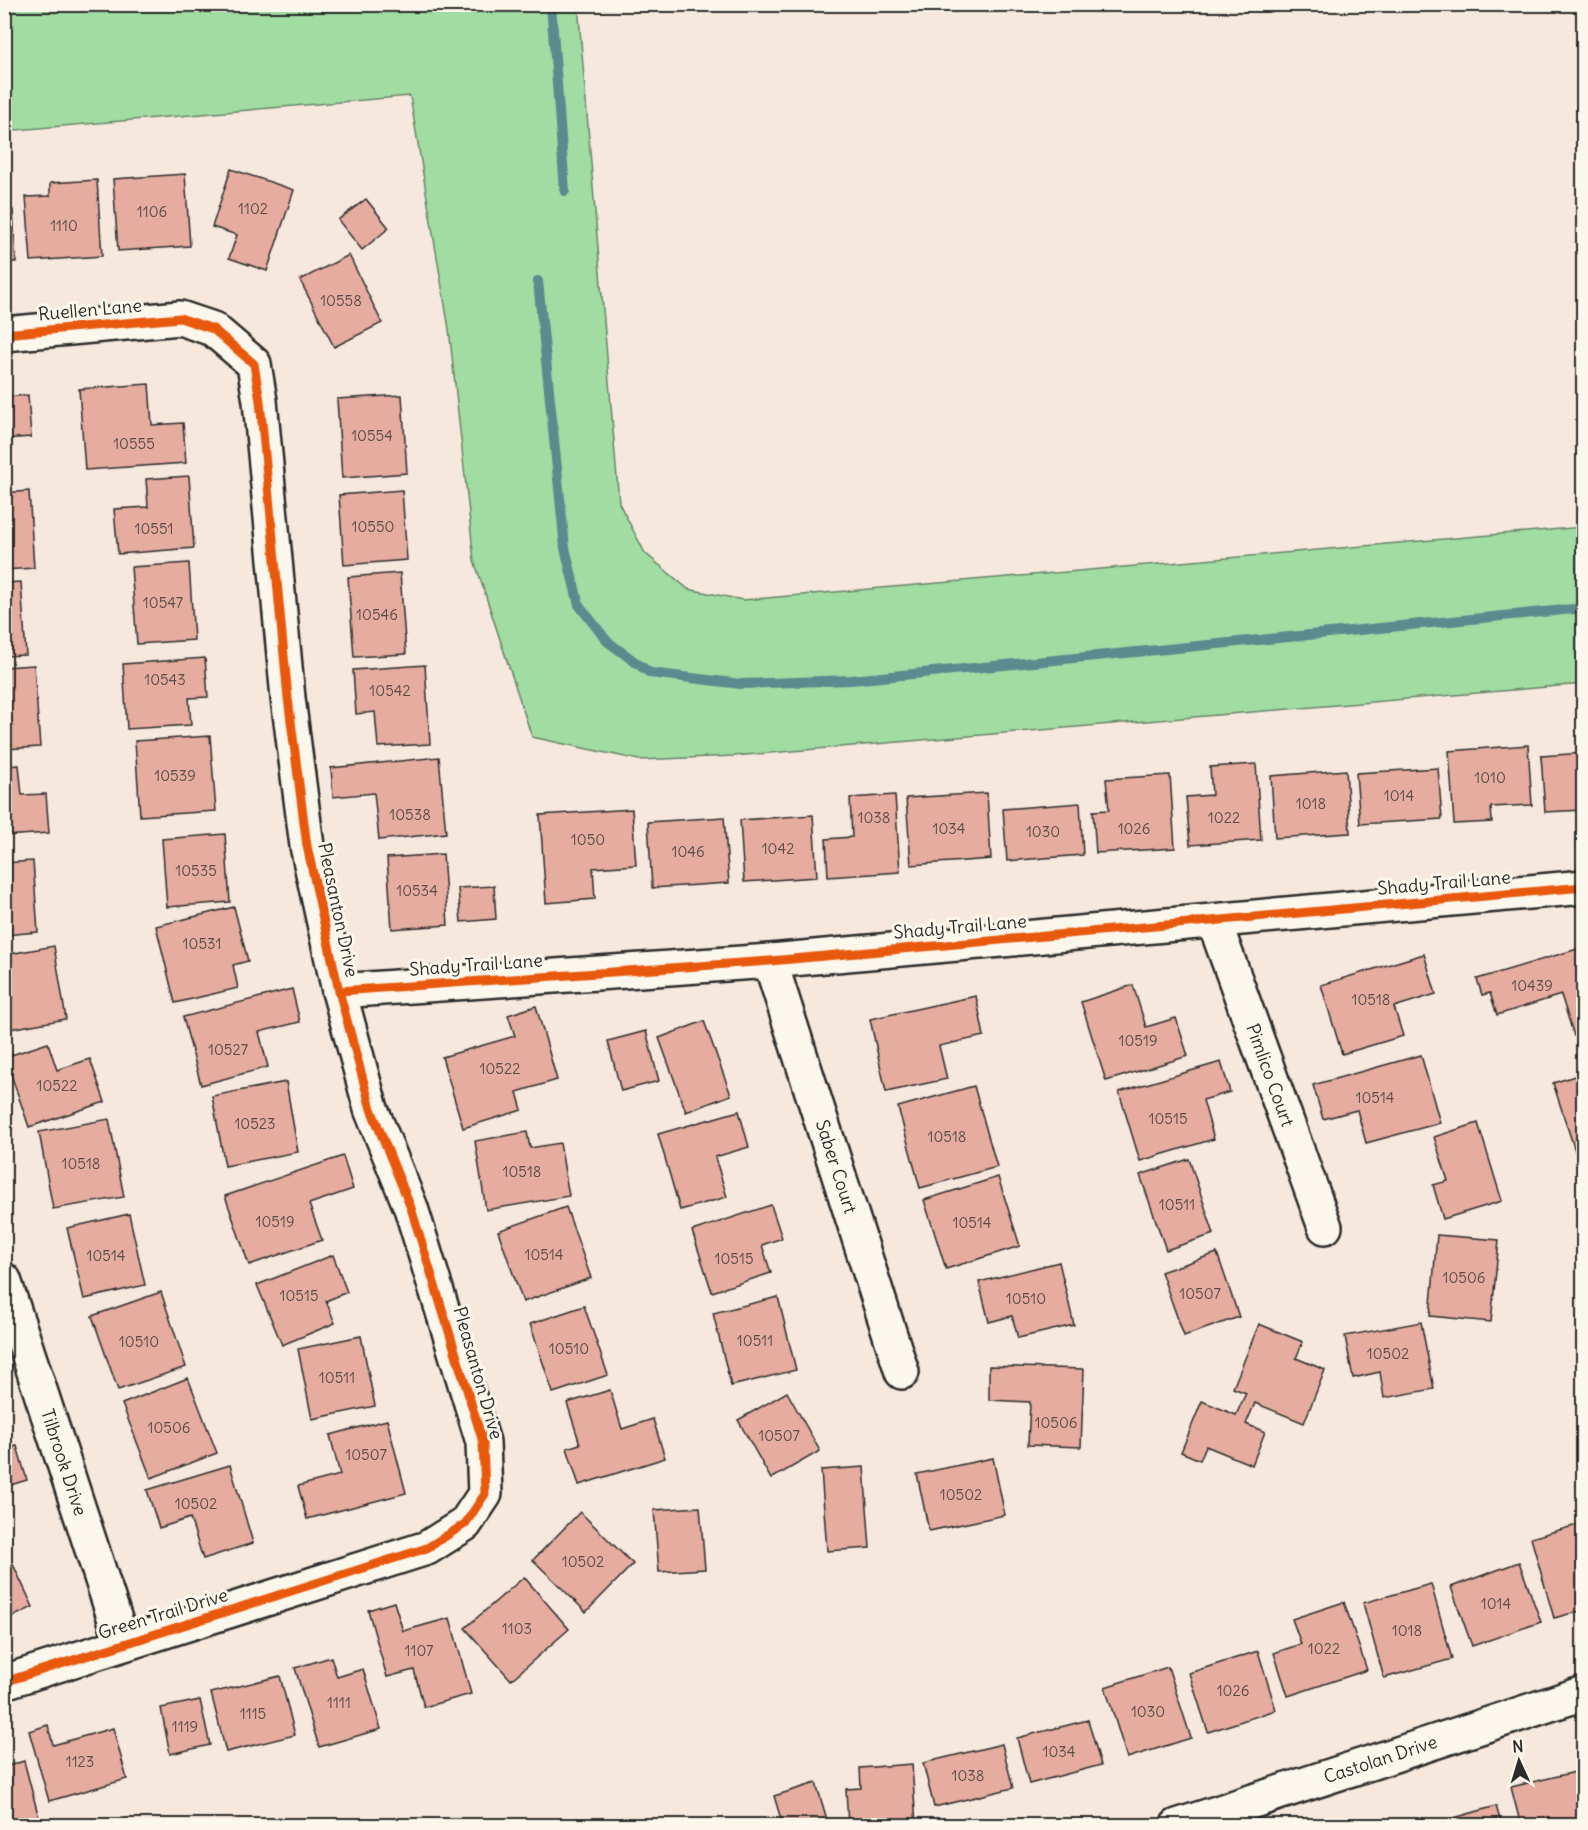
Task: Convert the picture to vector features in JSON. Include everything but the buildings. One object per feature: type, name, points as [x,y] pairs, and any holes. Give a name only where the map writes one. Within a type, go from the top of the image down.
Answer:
[{"type":"street","name":"Ruellen Lane","points":[[4,334],[180,318]]},
{"type":"street","name":"Pleasanton Drive","points":[[180,318],[213,329],[254,364],[260,401],[288,698],[308,846],[339,991],[371,1109],[411,1208],[483,1442],[485,1494],[465,1524],[427,1548],[331,1579]]},
{"type":"street","name":"Shady Trail Lane","points":[[339,991],[770,961],[1584,887]]},
{"type":"street","name":"Pimlico Court","points":[[1214,921],[1325,1227]]},
{"type":"street","name":"Saber Court","points":[[770,961],[902,1372]]},
{"type":"street","name":"Tilbrook Drive","points":[[4,1280],[123,1644]]},
{"type":"street","name":"Green Trail Drive","points":[[4,1682],[331,1579]]},
{"type":"street","name":"Castolan Drive","points":[[1177,1826],[1584,1693]]},
{"type":"green space","points":[[5,4],[578,5],[619,503],[645,553],[688,589],[743,600],[1583,527],[1583,684],[734,756],[639,760],[532,737],[474,560],[449,329],[410,96],[5,131]]},
{"type":"waterway","points":[[551,4],[565,191]]},
{"type":"waterway","points":[[538,281],[565,548],[579,605],[607,641],[650,673],[741,684],[851,680],[1584,608]]},
{"type":"cycle path","points":[[4,334],[180,318],[213,329],[254,364],[260,401],[288,698],[307,846],[339,991],[371,1109],[411,1208],[483,1442],[485,1494],[465,1524],[427,1548],[4,1682]]},
{"type":"cycle path","points":[[339,991],[770,961],[1584,887]]}]
